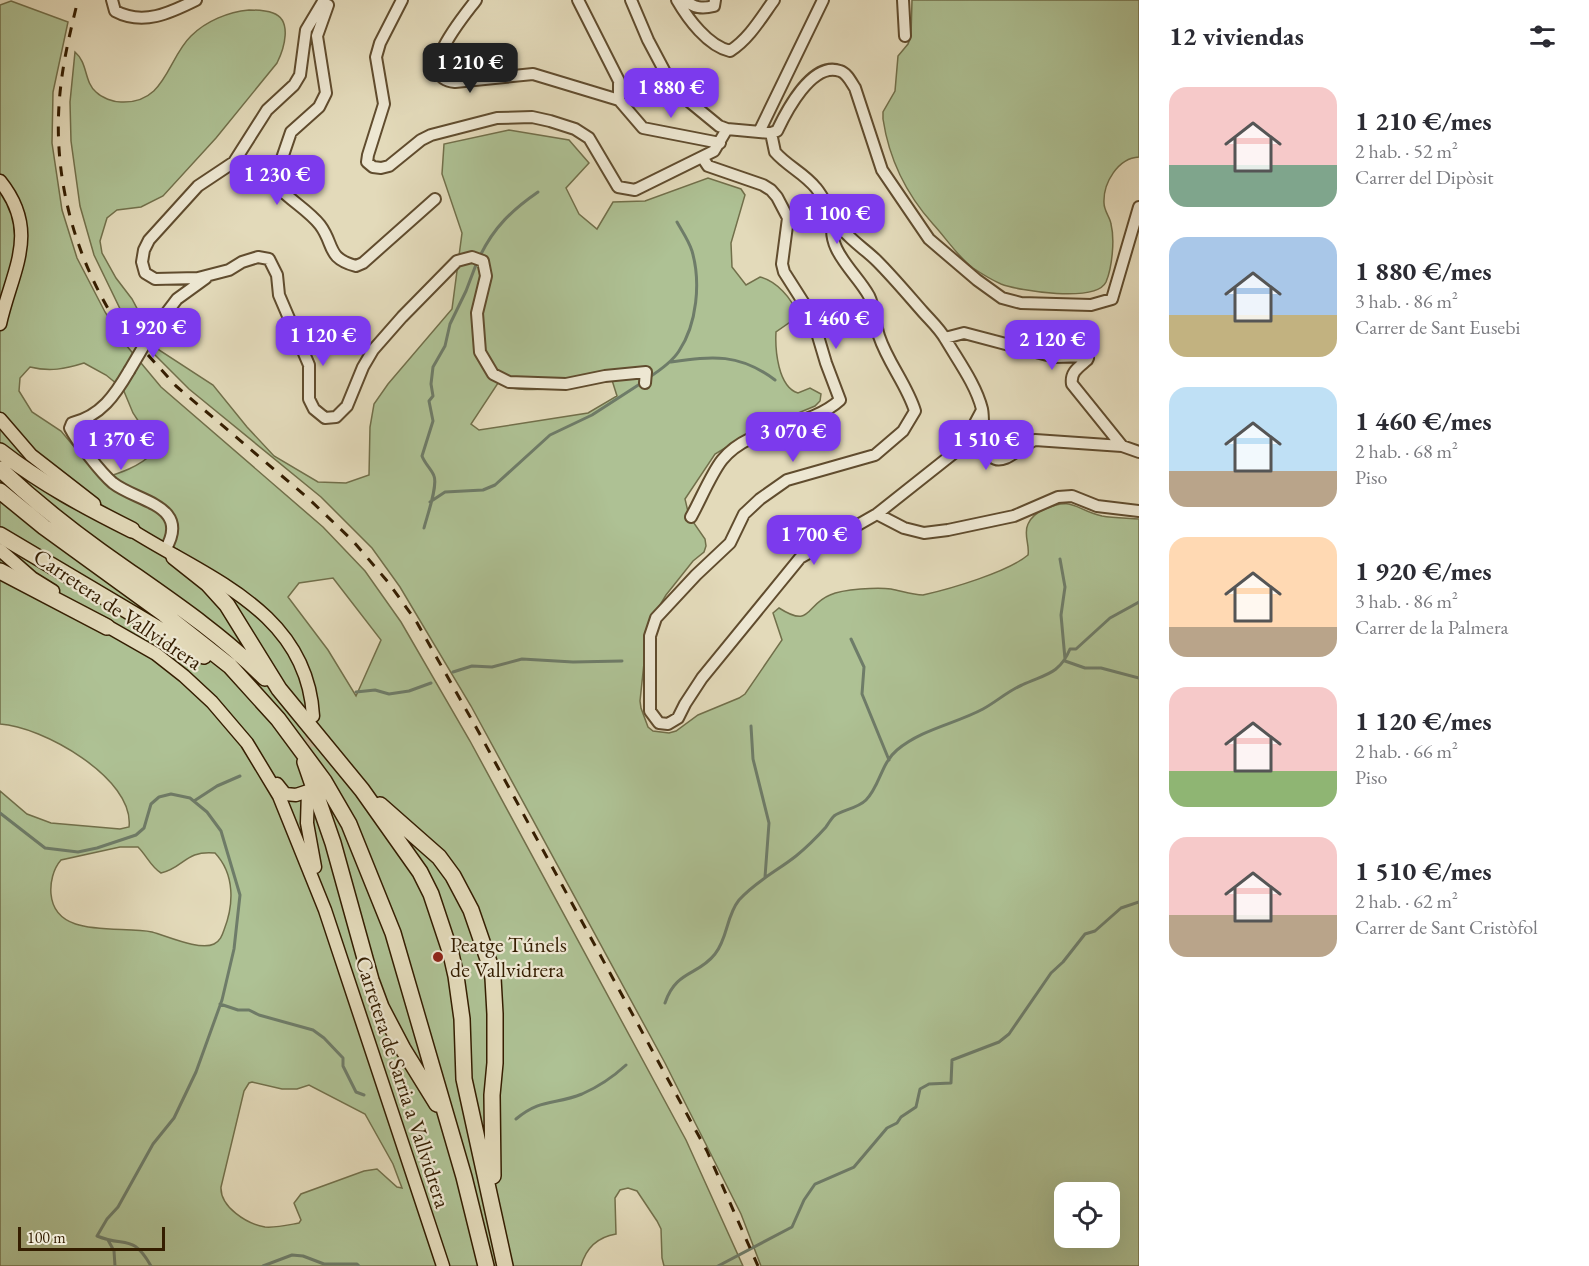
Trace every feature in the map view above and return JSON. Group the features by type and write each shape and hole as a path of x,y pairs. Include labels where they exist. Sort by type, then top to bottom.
{"highway":[{"path":"0,451 74,500 132,530"},
{"path":"0,469 36,502 88,542 198,619 254,667 290,704 362,790 420,872 437,910 451,954 462,1019 464,1079 505,1266"},
{"path":"0,491 44,527 164,614 230,666 278,719 337,801 369,870 405,968 486,1266"},
{"path":"0,535 208,659 278,719"},
{"path":"170,554 223,598 259,659 290,704"},
{"path":"0,571 107,627"},
{"path":"297,743 333,843 371,980 381,1007 403,1050 449,1126"},
{"path":"362,790 440,857 471,910 489,962 495,995 492,1132 497,1227"}],"main road":[{"path":"0,181 16,205 22,233 19,259 0,324"},
{"path":"0,419 31,455 105,513 170,554 207,572 255,606 280,632 303,673 310,695 313,716"},
{"name":"Carretera de Vallvidrera","path":"0,549 32,578 107,627 156,654 184,676 226,717 259,762 285,809 325,910"},
{"path":"259,762 285,794 296,795 308,791 310,847 325,910"},
{"name":"Carretera de Sarria a Vallvidrera","path":"325,910 443,1266"}],"street":[{"path":"112,0 115,11 132,18 165,15 196,0"},
{"path":"402,0 380,43 376,57 384,104 368,155 367,162 373,166 381,168 389,166 431,135 497,118 518,116 550,120 582,132 595,148 618,188 635,190 714,151 728,129"},
{"path":"476,0 441,51 438,65 443,79 455,82 533,74 619,100 643,128 720,143"},
{"path":"579,0 619,81 619,100"},
{"path":"631,0 648,40 675,89 720,126 728,129 771,133 777,131 790,106 810,81 820,73 840,71 848,77 855,88 882,170 929,239 976,280 1002,298 1021,303 1091,305 1112,299 1139,207"},
{"path":"677,0 707,38 722,49 730,51 749,34 774,0"},
{"path":"685,0 690,5 703,9 714,6 715,0"},
{"path":"759,132 823,0"},
{"path":"903,0 905,36"},
{"path":"327,2 317,36 326,93 319,106 291,132 278,170 278,183 281,190 321,226 335,256 345,263 356,266 363,263 435,199"},
{"path":"327,2 306,30 300,75 294,85 267,110 234,162 198,186 149,240 142,262 145,273 155,279 209,276 258,257 269,260 277,275 279,295 309,365 309,399 314,409 325,418 336,417 347,406 363,367 373,350 402,316 457,261 472,257 483,261 486,276 477,313 480,352 494,374 509,382 566,384 646,372 645,383"},
{"path":"771,133 775,152 801,172 815,187 826,200 834,219 843,231 901,286 945,338 972,384 982,410 986,449 989,456 1002,460 1028,442 1035,440 1122,446 1139,452"},
{"path":"691,517 722,460 746,441 827,411 840,400 812,316 784,272 782,264 788,218 777,197 763,185 708,166 702,157"},
{"path":"834,219 831,228 835,246 870,298 880,338 910,396 915,411 903,431 875,455 787,480 760,499 744,514 730,543 656,618 650,636 650,711 659,723 668,724 678,718 702,678 800,558 877,514 959,449 982,410"},
{"path":"170,554 173,530 165,511 121,489 110,480 70,428 72,423 99,412 115,395 152,332 177,299 209,276"},
{"path":"945,338 964,333 1055,357 1086,356 1087,360 1073,372 1072,384 1122,446"},
{"path":"877,514 904,528 924,533 1014,516 1058,497 1072,496 1097,506 1139,511"}],"green space":[{"path":"912,0 1139,0 1139,157 1131,158 1118,167 1106,188 1104,206 1112,231 1112,254 1106,282 1099,288 1088,292 1056,294 1010,287 987,277 962,258 907,189 890,148 883,112 895,91 898,56 908,44 911,36"},
{"path":"11,1 68,22 53,92 52,143 62,210 77,258 105,312 126,345 161,387 323,527 365,571 401,622 470,741 686,1140 743,1266 664,1266 661,1229 637,1191 628,1188 620,1190 615,1198 616,1234 594,1244 586,1254 581,1266 0,1266 0,791 27,814 51,823 120,829 129,827 127,809 117,791 102,773 82,758 38,734 0,724 0,5","holes":["84,363 106,375 123,389 133,413 154,445 153,453 135,466 101,479 61,431 32,412 19,391 20,378 30,367 51,370","333,578 381,640 356,696 328,650 288,597 299,583","120,847 138,847 154,868 161,873 169,871 197,854 215,853 226,870 231,890 230,910 222,936 214,944 201,946 152,932 91,928 64,918 55,909 51,894 53,876 61,860","249,1083 282,1089 297,1089 309,1085 365,1114 393,1164 402,1188 397,1187 377,1169 364,1171 301,1194 294,1203 301,1220 299,1223 265,1227 243,1218 225,1201 221,1187 244,1091"]},
{"path":"255,10 270,12 279,17 285,28 285,35 277,63 216,138 163,196 141,207 117,210 107,218 100,241 102,253 116,278 132,299 159,350 213,385 274,456 318,482 346,483 369,475 370,427 374,404 388,384 452,309 462,233 442,174 444,144 509,130 569,140 589,163 566,188 579,214 597,229 613,202 645,201 708,178 741,189 745,195 731,243 732,267 746,285 760,277 766,279 783,291 791,302 797,314 793,320 776,332 779,367 791,389 798,393 810,388 821,394 820,401 815,406 750,433 715,454 685,499 689,516 705,539 706,546 704,552 693,561 666,595 648,625 640,701 648,727 653,731 669,733 676,731 698,715 745,694 782,640 773,613 779,608 790,614 803,616 822,599 843,591 885,588 923,595 993,574 1028,555 1026,532 1029,521 1040,512 1055,505 1069,504 1102,516 1139,519 1139,1266 761,1266 741,1214 665,1063 471,706 400,587 372,548 321,497 189,389 150,350 126,321 94,255 80,206 71,141 70,102 75,52 82,61 89,83 98,94 115,101 136,101 148,96 157,88 191,36 203,26 225,15","holes":["611,377 617,396 588,413 479,430 471,424 498,383 521,389 554,389 587,384"]}],"waterway":[{"path":"480,256 491,236 504,220 538,192"},
{"path":"648,378 676,355 690,328 696,302 695,263 689,244 677,222"},
{"path":"424,528 435,487 432,471 422,456 433,421 429,401 433,396 431,384 433,367 445,346 450,324 477,262"},
{"path":"671,362 700,358 737,361 762,371 775,380"},
{"path":"430,502 445,492 483,490 495,485 550,435 592,415 643,382"},
{"path":"1060,559 1065,587 1061,615 1065,659"},
{"path":"665,1003 670,992 681,979 702,966 715,954 739,900 752,887 804,849 834,816 866,800 887,761 897,750 917,737 972,714 1017,687 1050,673 1061,664 1070,649 1076,649 1110,618 1139,602"},
{"path":"851,639 864,667 862,694 889,760"},
{"path":"453,672 472,666 492,667 522,659 573,662 622,661"},
{"path":"1065,661 1085,668 1101,668 1139,678"},
{"path":"356,692 375,690 389,694 409,691 431,683"},
{"path":"751,726 753,759 769,823 765,877"},
{"path":"194,801 217,786 240,776"},
{"path":"0,813 45,848 78,852 136,835 144,828 151,804 159,797 171,794 190,798 207,812 221,831 240,895 234,949 222,1000 196,1072 174,1118 153,1144 118,1207 107,1219 97,1236 133,1245 139,1249 151,1266"},
{"path":"718,1266 792,1227 804,1200 815,1184 854,1167 887,1128 897,1123 901,1117 916,1107 920,1089 929,1084 951,1083 952,1060 999,1042 1009,1034 1051,973 1063,962 1085,934 1095,931 1121,908 1139,902"},
{"path":"220,1004 238,1010 249,1010 313,1030 343,1058 343,1066 356,1092 364,1095"},
{"path":"516,1119 533,1108 588,1091 626,1065"},
{"path":"108,1240 114,1251 115,1266"},
{"path":"263,1266 292,1255 303,1256 324,1264 357,1264 359,1266"}],"tunnel":[{"path":"309,765 312,726"}],"railway":[{"path":"76,8 64,65 58,120 59,155 64,190 83,257 115,320 135,349"},
{"path":"148,355 176,386 309,499 353,541 388,582 416,621 707,1151 758,1266"}],"place":[{"name":"Peatge Túnels de Vallvidrera","path":"438,957"}]}
